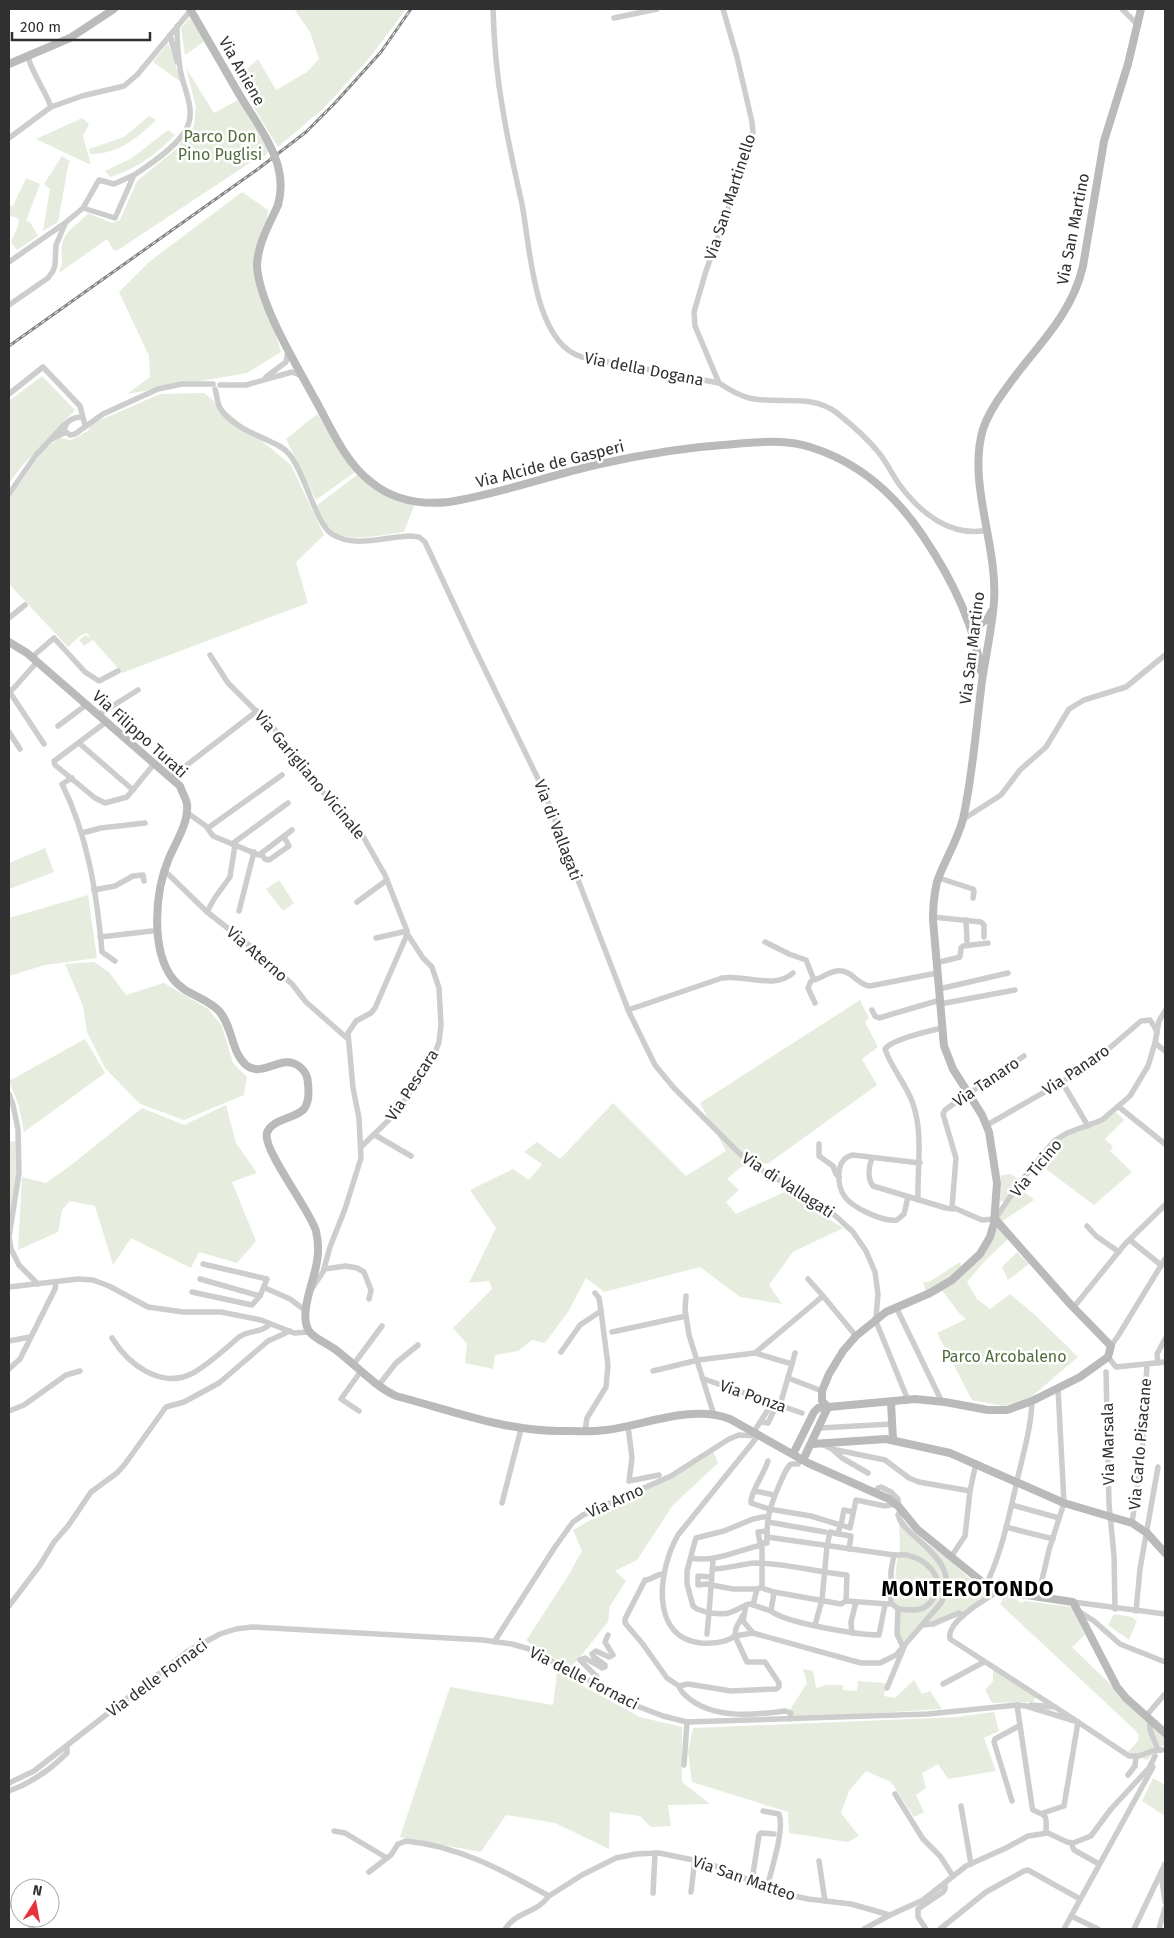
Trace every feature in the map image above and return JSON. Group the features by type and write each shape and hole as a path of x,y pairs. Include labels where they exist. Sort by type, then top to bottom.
{"street":[{"path":"9,71 11,63 70,38 114,9"},
{"path":"9,138 52,107 82,96 124,86 138,75 191,9"},
{"name":"Via Aniene","path":"191,9 274,154 280,168 282,188 278,205"},
{"name":"Via della Dogana","path":"493,9 501,101 522,204 530,264 540,303 554,334 568,350 580,356 719,383 749,398 809,402 828,407 875,448 907,494 934,519 958,531 975,532 988,530"},
{"path":"614,18 657,9"},
{"name":"Via San Martinello","path":"719,383 695,326 694,312 706,270 749,149 753,130 737,57 723,9"},
{"path":"1122,9 1137,24"},
{"name":"Via San Martino","path":"822,1391 838,1358 856,1336 875,1319 944,1285 972,1263 988,1241 995,1219 997,1176 987,1124 949,1061 942,1028 934,917 935,895 939,878 957,838 969,785 994,603 992,558 979,475 980,450 983,431 994,406 1017,373 1061,318 1071,302 1078,285 1083,266 1104,141 1128,64 1141,9"},
{"path":"177,26 180,68"},
{"path":"9,262 65,224 83,208 99,180 114,184 134,175 166,152 185,131 189,122 190,110 170,35"},
{"path":"28,57 32,69 52,107"},
{"path":"83,208 115,218 134,175"},
{"name":"Via Alcide de Gasperi","path":"278,205 260,249 258,267 262,290 302,377 351,461 362,474 382,490 400,498 418,502 437,503 461,500 600,464 688,448 775,442 796,444 816,449 835,457 870,478 900,504 935,554 952,586 973,634 982,680"},
{"path":"9,305 48,278 53,271 56,246 65,224"},
{"path":"264,379 286,362 288,349"},
{"path":"286,362 295,363 292,372"},
{"path":"9,394 43,367 76,402 85,425"},
{"path":"66,432 70,435 75,434 85,425 103,414 164,387 190,383 216,386 243,386 292,372 302,377"},
{"name":"Via di Vallagati","path":"216,386 220,406 229,418 249,431 283,448 290,455 304,480 321,520 330,533 339,537 360,541 411,536 419,537 425,542 543,789 628,1010 650,1057 661,1074 728,1143 756,1166 828,1209 853,1232 871,1259 875,1272 878,1294 875,1319"},
{"path":"9,494 36,455 65,424 81,418 103,414"},
{"path":"65,424 66,432"},
{"path":"50,440 66,432"},
{"path":"978,626 988,618 994,603"},
{"path":"9,618 25,605"},
{"path":"967,619 984,630 989,637"},
{"path":"973,634 980,637 989,637"},
{"name":"Via Filippo Turati","path":"9,691 14,689 34,660 54,638 85,672 99,681 118,671"},
{"name":"Via Filippo Turati","path":"9,642 34,660 180,786 187,804 184,826 165,871 157,918 161,954 169,973 182,988 209,1002 219,1011 228,1025 240,1057 248,1067 261,1069 285,1062 293,1063 306,1074 308,1084 306,1106 300,1113 275,1125 268,1131 266,1136 274,1156 316,1230 317,1262 310,1291"},
{"name":"Via Garigliano Vicinale","path":"210,654 228,683 277,732 300,766 360,831 387,880 407,932"},
{"path":"962,820 999,797 1022,768 1046,747 1069,709 1090,698 1126,686 1165,655"},
{"path":"98,715 138,690"},
{"path":"9,691 44,744"},
{"path":"58,726 86,705"},
{"path":"170,778 257,711"},
{"path":"106,722 54,761 55,765 95,798 105,803 127,797 154,764"},
{"path":"9,732 20,749"},
{"path":"79,743 133,790"},
{"path":"208,828 282,775"},
{"path":"72,778 62,784 82,833 94,890 102,952 115,961"},
{"path":"207,912 230,876 234,844 288,803"},
{"path":"186,812 208,828 213,836 260,854 265,859 270,860 289,846 284,837"},
{"path":"82,833 100,828 145,824"},
{"path":"260,854 292,830"},
{"path":"239,911 254,852"},
{"name":"Via Aterno","path":"165,871 207,912 259,953 292,984 306,1002 348,1039"},
{"path":"94,890 115,886 138,874 143,875 144,880"},
{"path":"939,878 973,889 973,898"},
{"path":"357,902 387,880"},
{"path":"934,917 982,922 984,937"},
{"path":"966,920 968,941"},
{"path":"100,937 152,931"},
{"path":"376,938 407,932"},
{"path":"309,1332 305,1320 310,1291 324,1269 357,1173 362,1147 353,1088 348,1033 356,1021 371,1012 381,997 407,932"},
{"name":"Via Pescara","path":"362,1147 397,1112 435,1053 440,1039 439,988 432,967 423,958 407,932"},
{"path":"765,942 806,960 810,981 808,988 816,1003"},
{"path":"936,963 960,957 962,946 988,943"},
{"path":"810,981 834,971 843,971 868,986 937,973"},
{"path":"628,1010 722,978 736,977 777,981 787,978 793,973"},
{"path":"939,988 1008,973"},
{"path":"872,1010 875,1016 879,1018 940,1002 1015,990"},
{"name":"Via Ticino","path":"995,1219 1022,1180 1054,1141 1064,1134 1102,1120 1119,1107 1142,1079 1155,1043 1160,1018 1165,1011"},
{"name":"Via Panaro","path":"987,1124 1062,1082 1102,1055 1142,1020 1147,1019 1152,1022 1157,1032"},
{"path":"918,1200 920,1145 914,1107 886,1049 888,1045 942,1028"},
{"path":"1155,1043 1165,1051"},
{"name":"Via Tanaro","path":"953,1209 956,1158 943,1114 946,1110 1024,1056"},
{"path":"1062,1082 1088,1126"},
{"path":"9,1094 18,1129 19,1173 9,1237 11,1249 19,1265 38,1284"},
{"path":"1119,1107 1165,1144"},
{"path":"375,1136 411,1156"},
{"path":"819,1144 818,1156 834,1167 835,1173 840,1177"},
{"path":"908,1197 901,1219 894,1221 860,1209 850,1202 841,1190 841,1162 846,1156 853,1155 920,1163"},
{"path":"872,1158 869,1174 875,1187 953,1209 982,1220 995,1219 1073,1308 1111,1346"},
{"path":"1073,1308 1119,1252 1165,1205"},
{"path":"1087,1226 1096,1236 1119,1252"},
{"path":"691,1558 713,1560 768,1543 768,1516 774,1495 788,1466 798,1464 807,1415 816,1409 908,1400 942,1402 1001,1411 1032,1401 1080,1377 1100,1363 1108,1357 1111,1346 1164,1262 1130,1240"},
{"path":"203,1264 267,1280 265,1288 252,1304 249,1318"},
{"path":"324,1269 346,1266 357,1268 364,1272 371,1290 369,1299"},
{"path":"9,1287 78,1279 93,1280 109,1286 148,1307 183,1312 221,1312 270,1324 294,1333 309,1332 336,1350 378,1386 396,1396 512,1428 559,1431 605,1430 692,1414 714,1415 730,1419 756,1434 768,1445 875,1492 898,1507 913,1524 951,1558 986,1585 999,1592 1115,1609 1165,1614"},
{"path":"200,1279 260,1296"},
{"path":"808,1279 856,1336"},
{"path":"9,1369 20,1359 55,1289 56,1282"},
{"path":"265,1288 290,1299 306,1311"},
{"path":"192,1292 252,1304"},
{"path":"585,1431 587,1418 606,1387 608,1365 599,1298 595,1293"},
{"path":"686,1296 689,1338 698,1360 714,1415"},
{"path":"755,1353 823,1296"},
{"path":"241,1316 245,1303"},
{"path":"896,1307 942,1402"},
{"path":"561,1352 580,1325 601,1311"},
{"path":"612,1332 686,1316"},
{"path":"875,1319 908,1400"},
{"path":"112,1338 128,1358 147,1373 163,1377 174,1377 192,1373 241,1336 266,1329 270,1324"},
{"path":"353,1365 382,1326"},
{"path":"9,1606 91,1492 118,1473 166,1407 184,1402 219,1383 268,1341 290,1331"},
{"path":"9,1341 30,1337"},
{"path":"1100,1363 1102,1370 1106,1372 1116,1367 1162,1362 1157,1354 1165,1339"},
{"path":"378,1386 396,1363 418,1345"},
{"path":"652,1370 698,1360 755,1353 792,1364"},
{"path":"795,1353 788,1378 777,1403 671,1547 663,1574 662,1596 670,1623 681,1638 691,1642 714,1644 728,1641 735,1636 753,1633 861,1663 880,1663 888,1660 896,1655 941,1603 946,1586 946,1574 940,1560 902,1524 898,1515 898,1507"},
{"path":"1108,1357 1116,1367"},
{"name":"Via Carlo Pisacane","path":"1132,1523 1142,1454 1147,1364"},
{"path":"9,1411 24,1405 66,1375 80,1371"},
{"path":"359,1411 341,1399 361,1372"},
{"name":"Via Marsala","path":"1106,1372 1115,1609"},
{"path":"788,1378 822,1391 822,1402 828,1407"},
{"name":"Via Ponza","path":"704,1379 807,1415"},
{"path":"1038,1597 1064,1504 1058,1388"},
{"path":"986,1585 1012,1505 1029,1432 1032,1401"},
{"path":"891,1402 893,1440"},
{"path":"816,1444 828,1407"},
{"path":"820,1428 892,1424"},
{"path":"628,1426 632,1458 629,1481 659,1475"},
{"path":"502,1503 521,1429"},
{"name":"Via Arno","path":"494,1642 554,1547 573,1522 583,1515 671,1476 729,1439 739,1435 756,1434"},
{"path":"799,1458 816,1444 863,1440 893,1440 947,1452 976,1463 1064,1504 1132,1523 1147,1533 1165,1553"},
{"path":"816,1444 888,1462 916,1482 970,1491"},
{"path":"832,1449 842,1458 868,1473"},
{"path":"768,1461 764,1473 751,1496 751,1503 768,1516 851,1536 849,1549"},
{"path":"951,1558 965,1537 970,1491 976,1463"},
{"path":"1136,1611 1140,1569 1158,1467"},
{"path":"755,1491 774,1495"},
{"path":"853,1512 856,1500 898,1507"},
{"path":"1012,1505 1060,1518"},
{"path":"688,1587 698,1587 698,1585 706,1584 733,1589 760,1588 841,1604 846,1601 887,1604 880,1635 852,1633 782,1618 771,1611 753,1605 746,1605 734,1613 725,1615 709,1615 693,1606 688,1587 687,1571 696,1538 768,1516 810,1516 840,1525 838,1534"},
{"path":"1006,1527 1053,1538"},
{"path":"753,1605 760,1588 763,1564 761,1562 762,1544 760,1543 758,1532 827,1546 910,1556 933,1570 939,1581 938,1590 933,1601 928,1606 920,1610 898,1610 891,1603 891,1572 894,1555"},
{"path":"816,1625 822,1600 828,1532"},
{"path":"707,1634 713,1560"},
{"path":"713,1569 726,1569 749,1564 781,1564 825,1573 847,1575 849,1578 846,1601"},
{"path":"663,1574 658,1574 650,1580 645,1580 628,1611 625,1623 667,1678 679,1686 681,1692 699,1706 718,1713 785,1711 791,1713 790,1719"},
{"path":"698,1585 698,1576 711,1577"},
{"path":"938,1590 946,1586"},
{"path":"771,1611 774,1592"},
{"path":"999,1592 968,1611 950,1630 950,1639 1078,1722 1064,1806 1043,1813 1033,1810 1017,1705"},
{"path":"852,1633 851,1622 856,1602"},
{"path":"1073,1602 1110,1676 1122,1694 1165,1733"},
{"path":"679,1686 688,1684 731,1691 776,1689 779,1687 779,1683 765,1662 747,1662 735,1636 736,1628 746,1605"},
{"path":"898,1610 896,1634 904,1646"},
{"path":"1077,1610 1125,1646 1165,1662"},
{"path":"922,1625 932,1624 959,1613 963,1616"},
{"path":"743,1615 744,1624 753,1633"},
{"name":"Via delle Fornaci","path":"9,1783 34,1771 180,1656 206,1640 232,1630 248,1628 284,1628 516,1645 528,1649 647,1710 688,1722 928,1714 1017,1705 1026,1706 1078,1722 1124,1754 1136,1756"},
{"path":"597,1685 597,1677 580,1660 585,1658 602,1668 605,1667 604,1664 592,1655 596,1651 609,1657 613,1655 613,1652 605,1642 608,1635"},
{"path":"887,1688 904,1646"},
{"path":"942,1684 984,1662"},
{"path":"1064,1929 1136,1800 1158,1752 1148,1718 1164,1695"},
{"path":"1036,1705 1040,1697"},
{"path":"1026,1706 1054,1707"},
{"path":"684,1765 688,1722"},
{"path":"1012,1801 994,1742 995,1739 1019,1726"},
{"path":"9,1791 29,1783 41,1775 67,1753 67,1746"},
{"path":"1128,1775 1135,1766 1136,1756 1158,1752"},
{"path":"864,1929 920,1902 966,1866 1028,1836 1046,1833 1071,1843 1091,1836 1111,1809 1149,1768 1158,1752"},
{"path":"894,1794 923,1838 940,1856 953,1876"},
{"path":"961,1806 971,1864"},
{"path":"763,1811 779,1814 780,1818 779,1833 767,1888"},
{"path":"1043,1813 1046,1816 1046,1833"},
{"path":"334,1831 345,1833 387,1858"},
{"path":"752,1880 759,1836 761,1833 774,1834"},
{"path":"369,1872 392,1854 397,1845 403,1841 428,1845 477,1858 549,1896"},
{"path":"1071,1843 1074,1850 1099,1865"},
{"path":"653,1893 655,1853"},
{"name":"Via San Matteo","path":"505,1929 514,1918 537,1909 549,1896 582,1875 616,1858 655,1853 695,1859 752,1880 767,1888 787,1894 860,1906 890,1915"},
{"path":"691,1892 695,1859"},
{"path":"818,1861 826,1901"},
{"path":"1134,1929 1165,1864"},
{"path":"940,1929 986,1892 1028,1870 1080,1899"},
{"path":"1161,1873 1165,1902"},
{"path":"926,1929 917,1912 943,1892 945,1884"},
{"path":"1159,1929 1165,1908"},
{"path":"1071,1916 1098,1929"}],"green space":[{"path":"294,9 406,9 371,56 325,107 278,147 238,81 241,74 258,59 276,90 307,72 319,59 310,32"},
{"path":"190,18 205,41 185,55 181,28"},
{"path":"168,43 181,82 153,62"},
{"name":"Parco Don Pino Puglisi","path":"186,68 214,113 238,100 269,151 265,156 257,158 118,250 114,251 107,239 59,273 62,262 62,244 70,230 88,213 112,223 120,220 137,181 175,150 194,126 196,107"},
{"path":"149,116 156,120 127,144 109,152 90,154 89,149 124,137"},
{"path":"82,118 89,124 83,136 91,165 36,139"},
{"path":"168,130 175,135 145,160 129,170 110,177 105,171 132,158"},
{"path":"62,156 70,161 58,222 43,231 50,189 44,184"},
{"path":"26,178 40,184 26,221 30,222 38,236 17,250 11,242 19,219 11,216 9,219 9,205 13,206"},
{"path":"242,192 268,210 259,280 281,352 247,373 127,394 150,377 149,356 119,292 149,262"},
{"path":"42,376 75,410 22,466 9,483 9,401"},
{"path":"204,393 291,465 324,535 296,562 308,603 122,673 93,640 84,646 79,640 86,635 92,639 87,633 81,635 68,647 9,584 9,499 45,448 60,438 71,440 88,431 91,424 160,394"},
{"path":"317,414 355,472 316,500 286,439"},
{"path":"358,474 371,486 384,494 414,506 404,532 352,537 333,533 327,527 316,506"},
{"path":"45,848 54,872 9,889 9,863"},
{"path":"279,880 294,903 283,911 266,889"},
{"path":"88,895 97,958 45,965 9,976 9,918"},
{"path":"94,962 109,972 126,995 164,983 208,1009 222,1026 233,1063 247,1077 244,1095 184,1120 140,1104 105,1068 87,1032 83,1006 65,964"},
{"path":"860,1000 869,1018 865,1022 878,1047 862,1059 877,1085 769,1163 741,1167 727,1179 739,1190 726,1202 736,1214 787,1191 843,1228 793,1252 769,1285 782,1304 740,1297 700,1267 604,1292 586,1278 568,1312 545,1343 532,1340 518,1351 495,1355 493,1369 465,1363 467,1344 453,1328 492,1289 489,1281 469,1283 496,1228 470,1190 513,1169 529,1180 542,1164 524,1152 537,1142 560,1159 613,1103 686,1176 726,1151 700,1103"},
{"path":"85,1039 105,1073 24,1132 19,1106 9,1081"},
{"path":"226,1105 236,1143 257,1173 232,1182 256,1241 237,1263 199,1252 191,1268 131,1238 113,1265 95,1206 70,1201 62,1210 58,1232 18,1250 22,1177 46,1183 142,1108 184,1125"},
{"path":"1116,1112 1124,1120 1105,1139 1113,1147 1110,1151 1132,1172 1094,1205 1046,1169 1053,1152 1049,1147 1062,1135 1097,1124"},
{"path":"16,1141 17,1171 9,1220 9,1142"},
{"path":"1011,1174 1020,1180 1005,1202 1000,1201 1001,1175"},
{"name":"Parco Arcobaleno","path":"1020,1188 1034,1200 1001,1222 1008,1239 967,1282 977,1299 990,1309 1010,1294 1035,1315 1078,1357 1030,1398 1004,1406 972,1400 937,1333 966,1319 959,1313 941,1289 985,1249 998,1218"},
{"path":"1017,1252 1029,1264 1008,1280 1002,1267"},
{"path":"960,1262 962,1268 944,1283 926,1293 923,1282 929,1282"},
{"path":"713,1450 718,1463 673,1505 637,1560 615,1571 626,1581 610,1606 608,1622 571,1668 526,1641 582,1551 573,1530"},
{"path":"899,1523 950,1560 987,1595 958,1616 933,1628 922,1625 903,1642 898,1628 893,1600 897,1560 900,1550"},
{"path":"1009,1596 1022,1603 1025,1601 1071,1607 1085,1635 1072,1647 1165,1737 1165,1744 1147,1760 1127,1753 1138,1741 1139,1736 1136,1731 1000,1604 1003,1598"},
{"path":"1114,1614 1132,1617 1137,1621 1129,1640 1108,1625"},
{"path":"803,1669 813,1671 816,1688 826,1685 843,1685 843,1690 857,1691 858,1681 884,1683 886,1684 884,1696 895,1698 914,1680 922,1694 930,1691 942,1709 797,1718 790,1710 807,1683"},
{"path":"993,1669 1036,1696 1033,1702 992,1703 985,1690 993,1681"},
{"path":"557,1672 640,1717 682,1727 682,1782 710,1804 668,1805 671,1826 651,1827 640,1816 610,1812 609,1849 555,1823 506,1815 481,1852 400,1837 450,1687 553,1705"},
{"path":"994,1712 999,1731 984,1738 996,1771 948,1779 938,1764 922,1773 926,1788 916,1795 924,1812 914,1817 891,1782 866,1771 849,1791 841,1813 859,1836 848,1842 789,1833 788,1812 692,1782 688,1752 693,1728 957,1717"},
{"path":"1153,1778 1165,1785 1165,1816 1142,1801"}],"railway":[{"path":"9,346 258,169 306,132 381,52 411,9"}],"district":[{"name":"MONTEROTONDO","path":"968,1589"}]}
